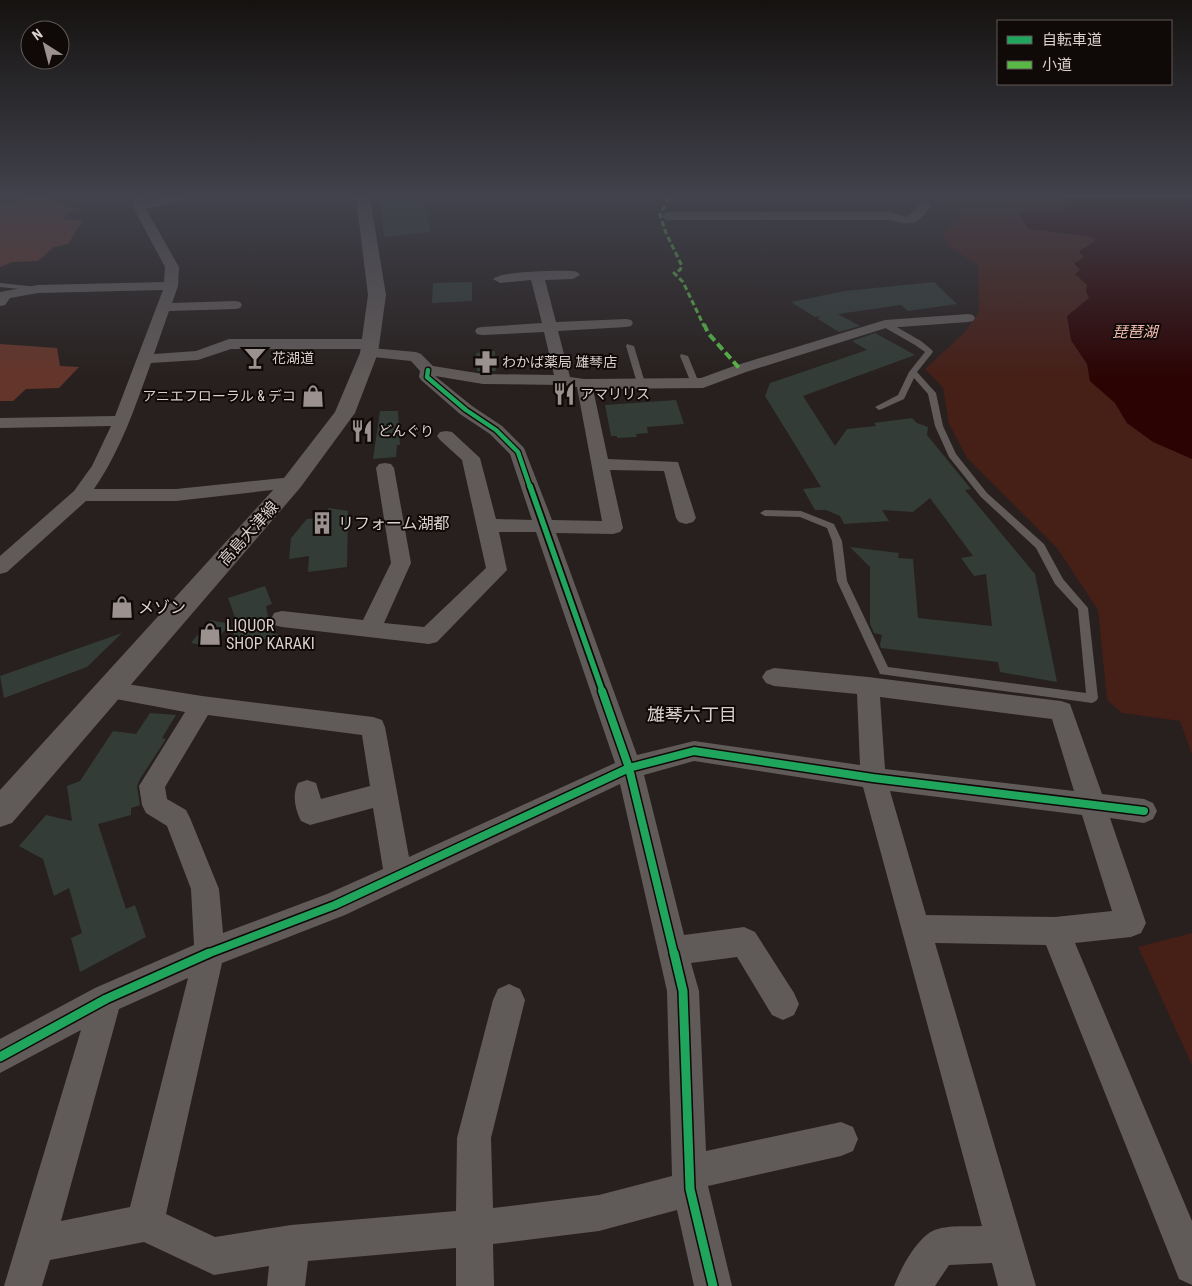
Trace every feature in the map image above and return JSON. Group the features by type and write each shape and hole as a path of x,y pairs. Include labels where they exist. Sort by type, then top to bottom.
{"main road":[{"name":"高島大津線","path":"0,813 292,484 345,413 370,348 376,295 371,258"}],"street":[{"path":"0,567 81,495 101,466 122,421 164,307 170,286 172,267 167,258"},
{"path":"500,279 573,275"},
{"path":"537,276 548,327 563,380"},
{"path":"0,302 6,296 38,289 170,286"},
{"path":"164,307 235,305"},
{"path":"145,359 198,355 229,344 370,348 416,356 428,370 483,379 563,380 584,384 703,384 740,369 885,324 968,318"},
{"path":"482,331 626,323"},
{"path":"428,370 427,378 466,410 496,430 518,452 629,768 682,991 690,1180 713,1286"},
{"path":"488,525 613,528 584,384"},
{"path":"0,423 122,421"},
{"path":"282,619 429,636 497,570 471,458 446,436"},
{"path":"600,464 672,466 686,518"},
{"path":"370,629 401,563 385,468"},
{"path":"81,495 176,495 292,484"},
{"path":"774,676 1061,711 1131,923 1055,931 916,929"},
{"path":"868,686 873,778 1017,1286"},
{"path":"108,690 202,706 373,727 398,874"},
{"path":"145,1223 209,952 205,889 177,818 155,805 152,786 202,706"},
{"path":"0,1057 106,999 209,952 335,904 629,768 694,751 873,778 1144,811"},
{"path":"307,791 310,813 384,794"},
{"path":"1055,931 1192,1266"},
{"path":"672,951 744,942 783,1004"},
{"path":"22,1286 36,1244 106,999"},
{"path":"475,1286 474,1138 509,1000"},
{"path":"36,1244 145,1223 214,1256 291,1244 476,1228 599,1213 690,1180 841,1139"},
{"path":"286,1286 291,1244"},
{"path":"913,1286 939,1247 1005,1244"}],"lane":[{"path":"0,285 38,289"},
{"path":"879,407 901,397 913,372 929,352 918,342 885,324"},
{"path":"630,346 641,384"},
{"path":"684,356 695,384"},
{"path":"765,513 801,514 831,526 838,541 842,581 884,671 1092,698 1083,608 1060,581 1040,546 984,494 952,455 939,426 932,393 913,372"}],"shaded area":[{"path":"0,258 41,258 38,261 13,262 0,267"},
{"path":"967,258 1085,258 1076,274 1088,285 1089,298 1071,340 1087,364 1090,381 1115,403 1127,423 1192,459 1192,755 1180,721 1122,713 1107,700 1098,610 1057,548 967,458 949,424 943,388 925,369 965,332 979,312 978,265"},
{"path":"0,344 57,348 60,366 79,367 59,388 26,389 13,401 0,401"},
{"path":"1192,933 1192,1065 1138,947"}],"water":[{"name":"琵琶湖","path":"1084,258 1192,258 1192,459 1153,442 1127,423 1115,403 1090,381 1087,364 1071,340 1067,316 1089,298 1086,291 1087,285 1075,274 1080,270 1074,263"}],"building":[{"path":"472,282 472,301 432,303 433,283"},
{"path":"934,282 957,304 908,311 901,305 838,314 860,326 839,332 818,319 820,316 815,317 791,302 845,291"},
{"path":"875,333 915,355 803,396 835,446 847,429 876,426 874,423 912,418 917,423 928,427 927,435 971,489 965,490 1035,574 1057,682 1000,672 998,662 881,648 882,635 874,633 870,624 870,567 850,547 899,553 898,558 913,559 918,618 992,626 986,574 974,576 961,558 973,556 930,498 913,512 882,510 889,521 844,524 840,516 826,510 815,510 803,489 821,487 765,396 770,383 867,350 852,341"},
{"name":"わかば薬局 雄琴店","path":"495,351 496,371 477,371 476,353"},
{"path":"676,400 684,424 647,427 648,433 636,434 637,437 617,438 617,436 611,436 605,405"},
{"path":"380,411 398,411 400,445 397,445 396,457 373,459"},
{"path":"329,508 348,511 347,567 308,572 309,556 289,559 291,538 307,519 319,518"},
{"path":"265,586 272,604 266,606 271,633 280,635 236,647 232,625 238,626 228,598"},
{"name":"LIQUOR SHOP KARAKI","path":"210,620 230,624 211,647 191,643"},
{"path":"122,633 87,667 4,698 0,676"},
{"path":"150,713 176,715 162,738 166,739 137,786 140,805 131,808 131,815 98,824 126,909 135,905 146,937 80,972 71,938 82,933 69,888 54,896 43,859 19,846 46,815 72,821 67,786 80,781 113,731 136,734"}],"marked path":[{"path":"678,258 682,266 680,270 674,273 683,282 708,333 740,369"}],"cycle path":[{"path":"428,370 427,377 466,410 496,430 518,452 629,768 683,991 690,1189 713,1286"},
{"path":"0,1057 106,999 209,953 335,905 629,768 694,751 873,778 1144,811"}],"place":[{"name":"花湖道","path":"255,358"},
{"name":"わかば薬局 雄琴店","path":"486,362"},
{"name":"アマリリス","path":"564,394"},
{"name":"アニエフローラル & デコ","path":"313,396"},
{"name":"どんぐり","path":"362,431"},
{"name":"リフォーム湖都","path":"322,523"},
{"name":"メゾン","path":"122,607"},
{"name":"LIQUOR SHOP KARAKI","path":"210,634"}],"district":[{"name":"雄琴六丁目","path":"692,715"}]}
